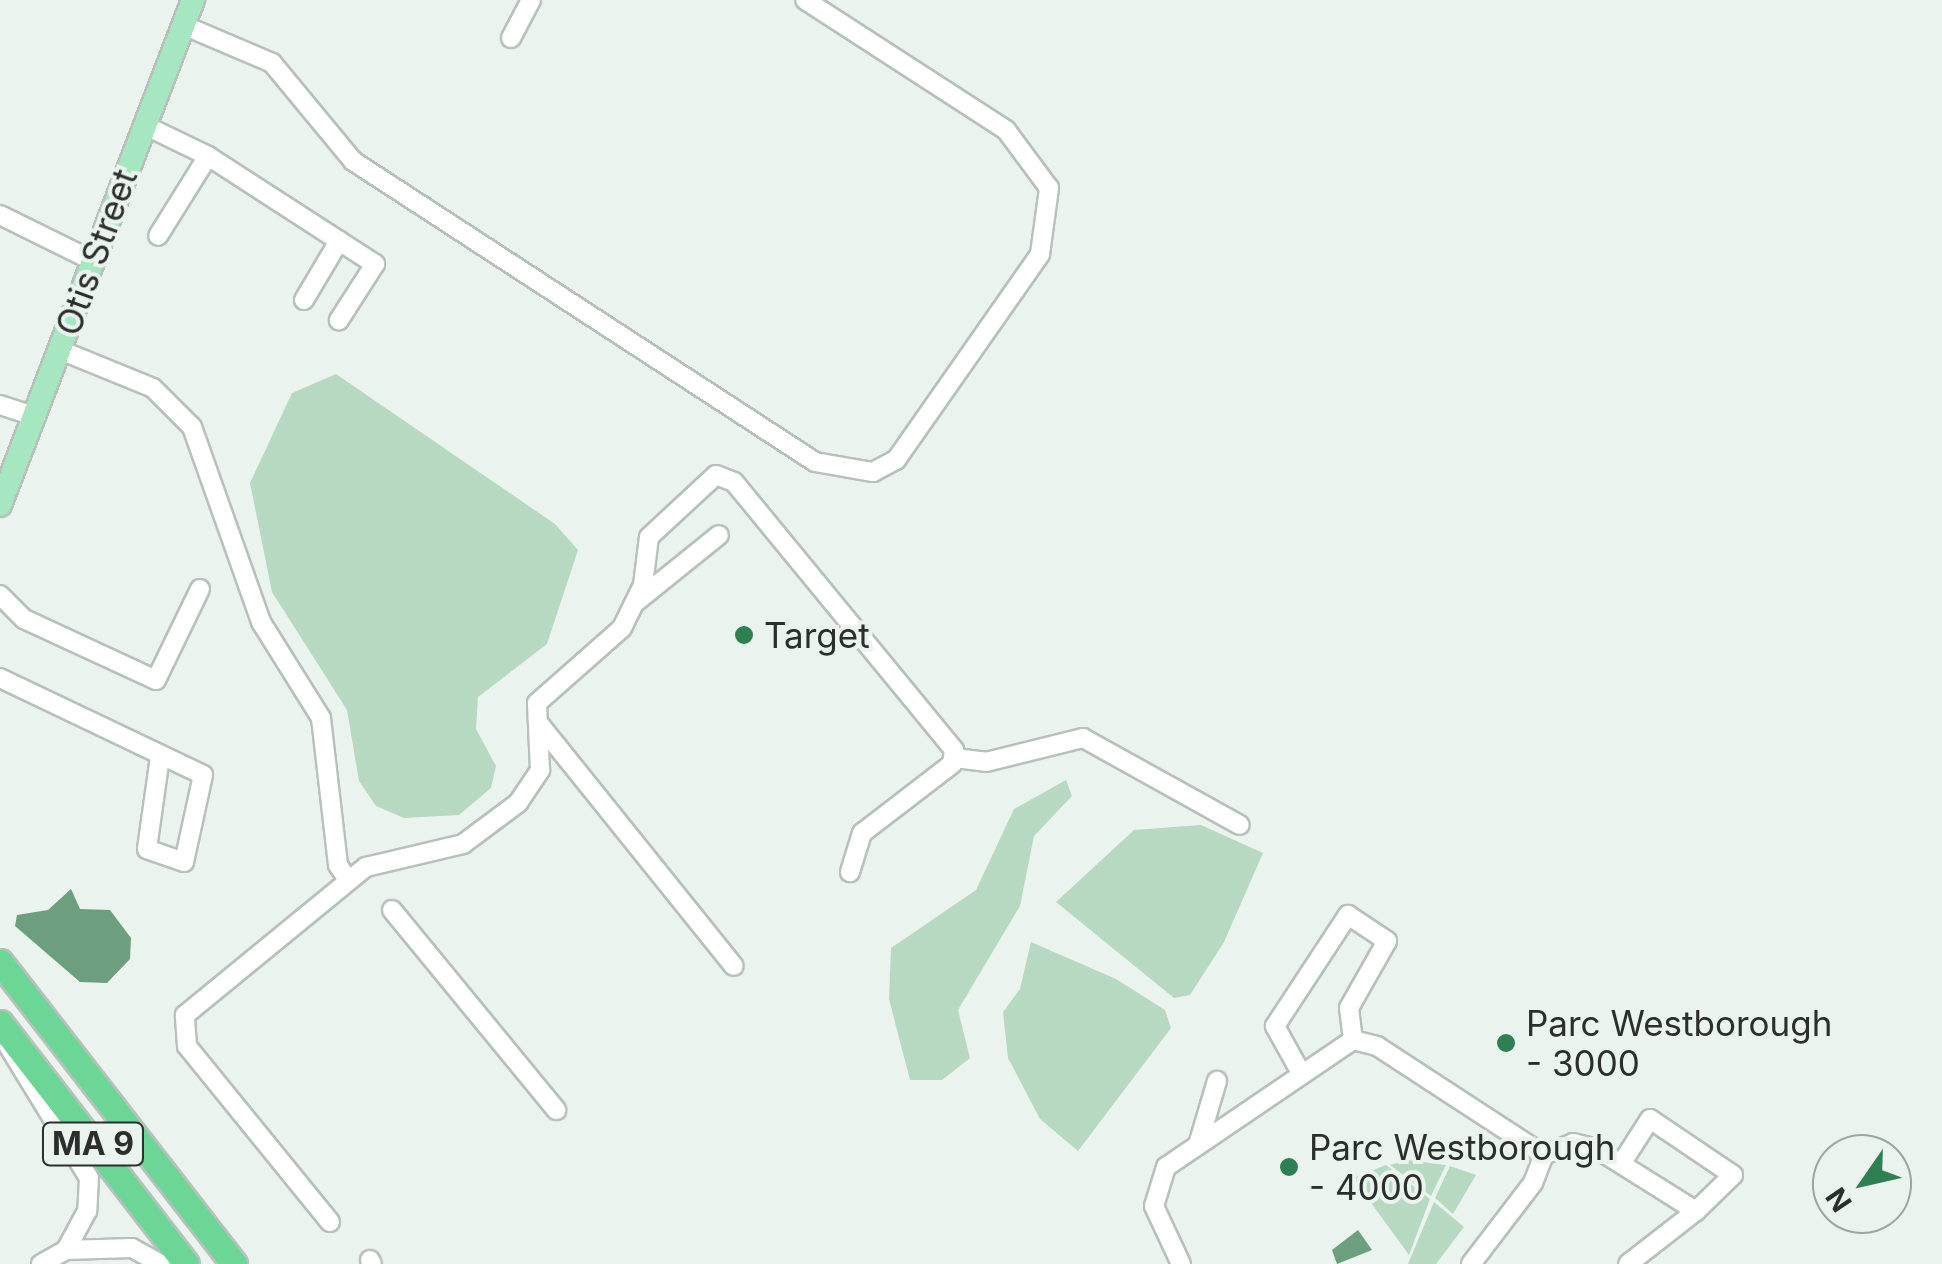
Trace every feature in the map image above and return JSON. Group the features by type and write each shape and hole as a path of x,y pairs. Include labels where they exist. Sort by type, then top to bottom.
{"highway":[{"name":"MA 9","path":"0,962 234,1264"},
{"name":"MA 9","path":"0,1026 186,1264"}],"main road":[{"name":"Otis Street","path":"0,505 192,0"}],"street":[{"path":"511,38 531,0"},
{"path":"183,25 272,63 353,161 814,462 873,472 896,460 986,332 1049,229 1049,188 1037,163 1006,130 805,0"},
{"path":"144,125 208,156 375,264 339,320"},
{"path":"158,236 208,156"},
{"path":"0,214 91,260"},
{"path":"304,300 339,241"},
{"path":"60,350 153,388 192,427 261,622 321,718 338,864 348,880"},
{"path":"0,405 36,417"},
{"path":"637,602 657,526 713,476 727,476 955,758 986,762 1088,739 1240,825"},
{"path":"528,792 542,758 535,719 537,703 607,644 637,602 718,535"},
{"path":"0,596 24,619 156,680 200,590"},
{"path":"0,678 206,778 184,862 148,848 160,756"},
{"path":"535,719 734,966"},
{"path":"850,872 862,832 955,758"},
{"path":"330,1222 181,1029 191,1008 348,880 382,860 462,844 568,760"},
{"path":"392,910 556,1110"},
{"path":"1300,1073 1275,1026 1348,915 1387,941 1349,1008 1352,1040"},
{"path":"0,1026 89,1178 87,1211 66,1250"},
{"path":"1181,1264 1159,1225 1155,1190 1166,1167 1352,1040 1377,1046 1544,1154"},
{"path":"1198,1145 1217,1082"},
{"path":"1623,1162 1650,1119 1732,1175 1696,1211 1628,1264"},
{"path":"1471,1264 1544,1154 1579,1143 1623,1162 1696,1211"},
{"path":"42,1264 66,1250 132,1248 162,1264"}],"shaded area":[{"path":"336,374 555,524 578,550 547,644 478,697 476,729 496,766 491,788 459,815 404,818 376,806 359,781 347,710 272,592 250,483 292,393"},
{"path":"1066,780 1072,796 1034,836 1020,906 958,1010 970,1058 942,1080 910,1080 889,999 891,948 976,890 1014,809"},
{"path":"1201,825 1263,853 1224,942 1190,995 1174,998 1056,902 1134,830"},
{"path":"71,889 80,909 110,910 131,938 130,959 107,983 80,982 15,926 17,915 48,910"},
{"path":"1031,942 1116,979 1165,1010 1171,1028 1078,1151 1040,1119 1008,1058 1003,1012 1020,989"},
{"path":"1407,1160 1446,1165 1431,1196 1390,1165"},
{"path":"1386,1165 1430,1199 1409,1255 1353,1178"},
{"path":"1450,1166 1476,1175 1453,1214 1435,1198"},
{"path":"1434,1202 1464,1227 1436,1264 1408,1264"},
{"path":"1358,1230 1372,1250 1337,1264 1332,1250"}],"place":[{"name":"Target","path":"744,635"},
{"name":"Parc Westborough - 3000","path":"1506,1043"},
{"name":"Parc Westborough - 4000","path":"1289,1167"}]}
